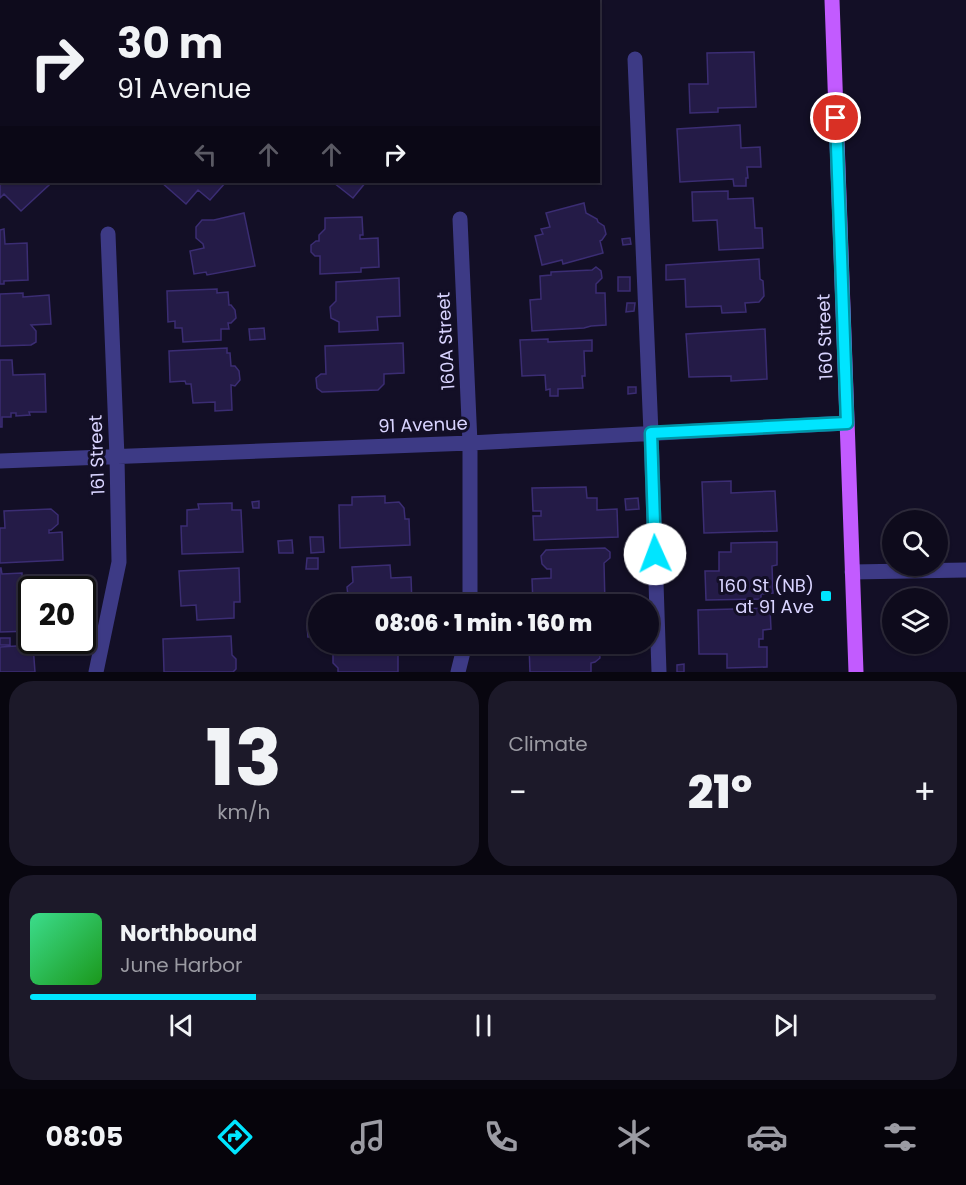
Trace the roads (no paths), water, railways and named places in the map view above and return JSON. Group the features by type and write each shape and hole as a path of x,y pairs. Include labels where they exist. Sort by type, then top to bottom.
{"main road":[{"name":"160 Street","path":"832,0 855,672"}],"street":[{"path":"635,59 659,672"},
{"name":"160A Street","path":"460,219 470,442 470,594"},
{"name":"161 Street","path":"96,672 119,562 108,234"},
{"name":"91 Avenue","path":"0,461 470,442 847,423"},
{"path":"852,572 966,570"},
{"path":"458,672 462,654"}],"place":[{"name":"160 St (NB) at 91 Ave","path":"826,596"}]}
